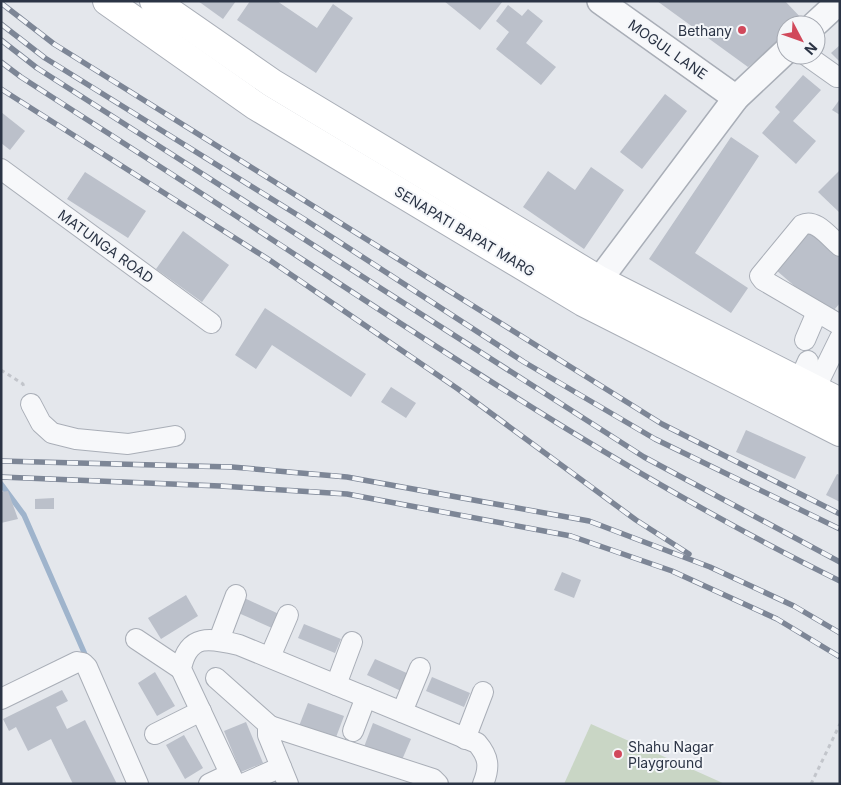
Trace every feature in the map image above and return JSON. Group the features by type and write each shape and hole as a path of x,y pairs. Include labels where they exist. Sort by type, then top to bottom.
{"main road":[{"name":"SENAPATI BAPAT MARG","path":"107,1 256,106 583,302 840,432"},
{"name":"SENAPATI BAPAT MARG","path":"154,1 272,83 599,280 807,377 840,402"},
{"path":"341,157 354,133"},
{"path":"471,235 486,212"}],"street":[{"name":"MOGUL LANE","path":"600,1 736,98"},
{"path":"825,15 840,2"},
{"path":"583,302 736,98 776,60"},
{"path":"819,65 837,78 840,77"},
{"name":"MATUNGA ROAD","path":"1,169 212,323"},
{"path":"840,246 814,223 807,222 802,225 760,276 763,280 840,325"},
{"path":"805,340 817,312"},
{"path":"807,377 840,338"},
{"path":"31,404 41,423 52,433 76,440 128,444 174,436"},
{"path":"219,640 236,595"},
{"path":"270,658 288,615"},
{"path":"136,638 181,669 236,780"},
{"path":"181,669 188,647 201,640 219,640 239,645 477,743 487,755 488,772 483,784"},
{"path":"336,685 352,642"},
{"path":"1,699 77,662 83,663 88,667 138,784"},
{"path":"402,712 420,668"},
{"path":"216,678 270,726 433,779 438,784"},
{"path":"466,739 484,692"},
{"path":"352,731 366,697"},
{"path":"155,734 201,711"},
{"path":"209,784 284,776 268,734 270,726"}],"path":[{"path":"1,370 23,384 31,404"},
{"path":"810,784 840,724"}],"green space":[{"name":"Shahu Nagar Playground","path":"591,724 725,784 564,784"}],"building":[{"path":"198,1 236,1 223,19"},
{"path":"250,1 277,1 317,28 333,4 353,18 316,73 237,20"},
{"path":"444,1 503,1 480,30"},
{"name":"Bethany","path":"657,1 785,1 798,15 776,15 776,44 748,67"},
{"path":"508,5 522,16 528,9 543,21 526,43 556,67 541,85 496,49 509,32 496,21"},
{"path":"840,45 840,62 831,53"},
{"path":"803,75 821,90 793,121 816,141 796,164 762,133 780,112 775,107"},
{"path":"665,94 687,111 642,169 620,152"},
{"path":"840,99 840,115 832,110"},
{"path":"1,112 25,131 10,150 1,143"},
{"path":"731,137 759,156 695,253 748,288 731,313 649,259"},
{"path":"591,167 624,190 584,249 523,207 548,171 575,190"},
{"path":"840,170 840,213 818,192"},
{"path":"85,172 146,211 128,238 67,199"},
{"path":"183,231 229,265 202,302 156,269"},
{"path":"810,231 840,257 840,303 829,316 776,270"},
{"path":"265,308 366,374 351,397 272,345 256,369 235,355"},
{"path":"391,387 416,403 406,418 381,402"},
{"path":"746,430 806,457 795,479 736,452"},
{"path":"837,474 840,475 840,502 826,495"},
{"path":"8,491 18,519 1,523 1,492"},
{"path":"54,498 54,509 35,509 35,499"},
{"path":"562,572 581,580 574,598 554,590"},
{"path":"186,595 198,616 161,639 148,618"},
{"path":"240,596 279,614 272,628 234,611"},
{"path":"304,624 341,639 335,653 298,638"},
{"path":"375,659 409,674 401,691 367,675"},
{"path":"155,672 175,706 157,716 138,683"},
{"path":"432,677 470,693 464,707 426,691"},
{"path":"62,690 68,701 56,707 67,729 85,720 117,784 73,784 51,739 28,751 16,727 9,731 3,719"},
{"path":"308,703 344,716 335,740 299,726"},
{"path":"246,722 263,763 241,772 224,731"},
{"path":"373,723 411,739 401,762 364,747"},
{"path":"184,735 203,768 185,779 166,745"}],"waterway":[{"path":"1,484 24,515 87,659"}],"railway":[{"path":"1,3 54,44 662,424 840,514"},
{"path":"1,24 45,58 304,219 524,362 655,439 840,529"},
{"path":"1,40 37,68 644,457 840,562"},
{"path":"1,62 21,77 557,423 697,505 840,581"},
{"path":"1,89 271,261 458,389 636,520 689,554"},
{"path":"1,461 232,467 347,477 589,521 710,567 794,606 840,633"},
{"path":"1,477 220,486 347,494 571,536 672,571 777,619 840,657"}],"place":[{"name":"Bethany","path":"742,30"},
{"name":"Shahu Nagar Playground","path":"618,754"}]}
